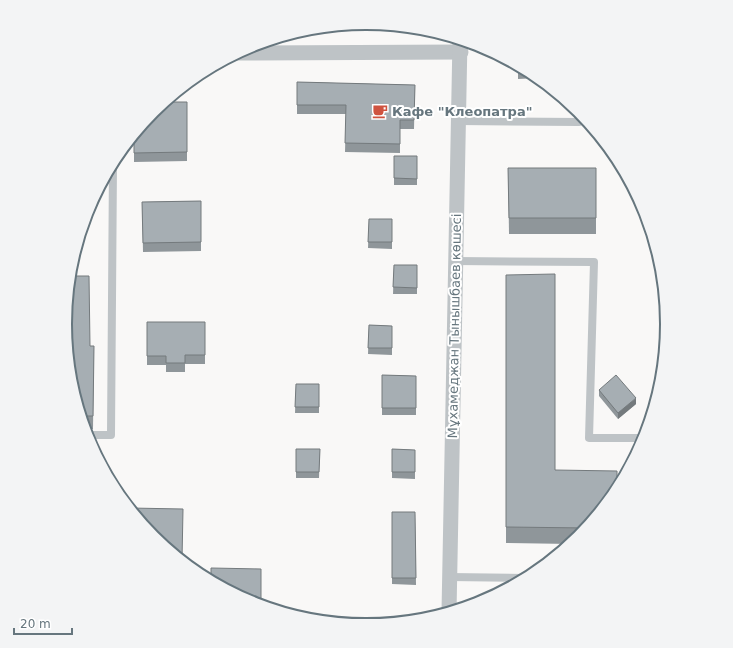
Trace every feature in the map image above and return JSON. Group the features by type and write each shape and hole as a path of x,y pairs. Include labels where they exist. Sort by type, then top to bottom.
{"street":[{"path":"253,53 460,46"},
{"name":"Мұхамеджан Тынышбаев көшесі","path":"449,606 460,46"}],"lane":[{"path":"459,121 578,120"},
{"path":"94,435 111,435 113,176"},
{"path":"456,261 594,262 588,438 638,438"},
{"path":"450,577 515,578"}],"building":[{"name":"Кафе \"Клеопатра\"","path":"297,82 415,85 414,120 400,120 400,144 345,143 346,105 297,105"},
{"path":"174,102 187,102 187,152 134,153 134,144 159,116"},
{"path":"394,156 417,156 417,179 394,178"},
{"path":"508,168 596,168 596,218 509,218"},
{"path":"201,201 201,242 143,243 142,202"},
{"path":"369,219 392,219 392,242 368,242"},
{"path":"394,265 417,265 417,288 393,287"},
{"path":"555,274 555,470 617,471 617,477 611,487 588,518 578,528 506,527 506,275"},
{"path":"77,276 89,276 90,346 94,346 93,416 87,416 78,381 75,362 72,324"},
{"path":"147,322 205,322 205,355 185,355 185,363 166,363 166,356 147,356"},
{"path":"369,325 392,326 392,348 368,348"},
{"path":"382,375 416,376 416,408 382,408"},
{"path":"616,375 636,398 618,413 599,390"},
{"path":"296,384 319,384 319,407 295,407"},
{"path":"296,449 320,449 319,472 296,472"},
{"path":"392,449 415,450 415,472 392,472"},
{"path":"137,508 183,509 182,552 159,532"},
{"path":"392,512 415,512 416,578 392,578"},
{"path":"211,568 261,569 261,598 236,588 211,574"}],"place":[{"name":"Кафе \"Клеопатра\"","path":"380,111"}]}
